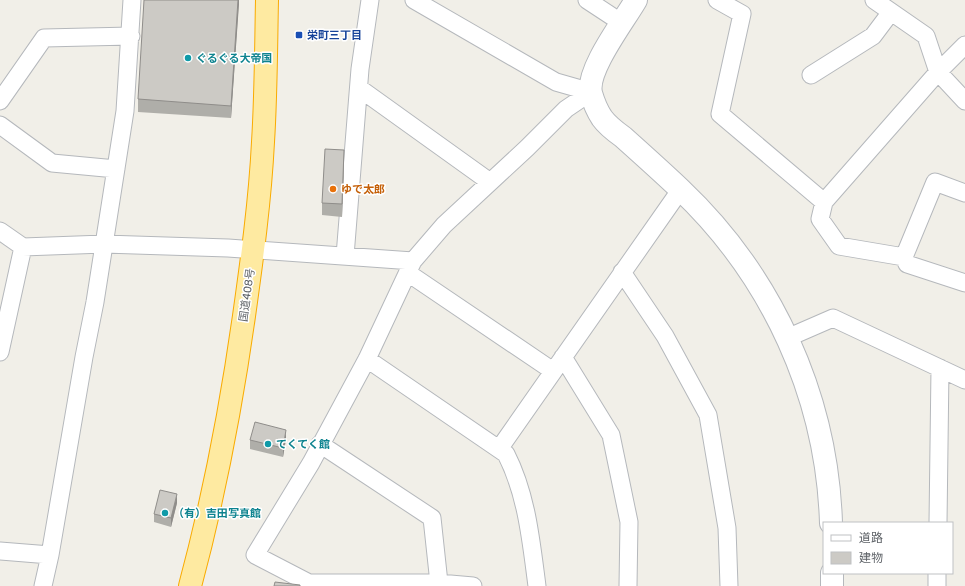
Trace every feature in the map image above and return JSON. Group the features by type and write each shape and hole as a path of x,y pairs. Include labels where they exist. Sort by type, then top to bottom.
{"highway":[{"name":"国道408号","path":"190,586 207,523 233,394 253,250 263,142 267,0"}],"street":[{"path":"43,586 50,555 104,244 125,111 131,36 132,0"},
{"path":"344,256 359,88 370,0"},
{"path":"414,0 556,82 591,92"},
{"path":"587,0 622,24"},
{"path":"636,0 596,64 591,92 603,119 681,189 715,225 737,253 760,288 787,338 812,399 822,438 829,487 830,522"},
{"path":"717,0 742,14 720,114 824,202"},
{"path":"874,0 926,36 938,72 965,101"},
{"path":"811,75 873,36 890,12"},
{"path":"0,101 44,38 131,36"},
{"path":"904,257 839,246 820,219 824,202 938,72 965,45"},
{"path":"359,88 490,182"},
{"path":"473,586 439,583 309,583 255,555 320,444 367,358 410,267 444,225 566,109 591,92"},
{"path":"0,125 52,163 116,169"},
{"path":"904,257 935,182 965,193"},
{"path":"499,449 681,189"},
{"path":"0,231 23,247 104,244 253,250 344,256 410,267 558,364 611,435 629,522 628,586"},
{"path":"0,352 23,247"},
{"path":"904,257 908,264 965,283"},
{"path":"622,272 665,336 708,416 727,528 729,586"},
{"path":"787,338 833,318 965,380"},
{"path":"367,358 506,454 515,471 527,512 537,586"},
{"path":"938,522 940,368"},
{"path":"320,444 432,518 439,583"},
{"path":"0,551 50,555"},
{"path":"832,574 832,586"},
{"path":"937,574 937,586"}],"building":[{"name":"ぐるぐる大帝国","path":"144,0 238,0 231,106 138,99"},
{"name":"ゆで太郎","path":"325,149 344,150 342,204 322,203"},
{"path":"255,422 286,430 283,448 250,440"},
{"path":"160,490 177,494 171,518 154,514"},
{"path":"275,582 300,585 300,586 274,586"}],"place":[{"name":"栄町三丁目","path":"299,35"},
{"name":"ぐるぐる大帝国","path":"188,58"},
{"name":"ゆで太郎","path":"333,189"},
{"name":"てくてく館","path":"268,444"},
{"name":"（有）吉田写真館","path":"165,513"}]}
